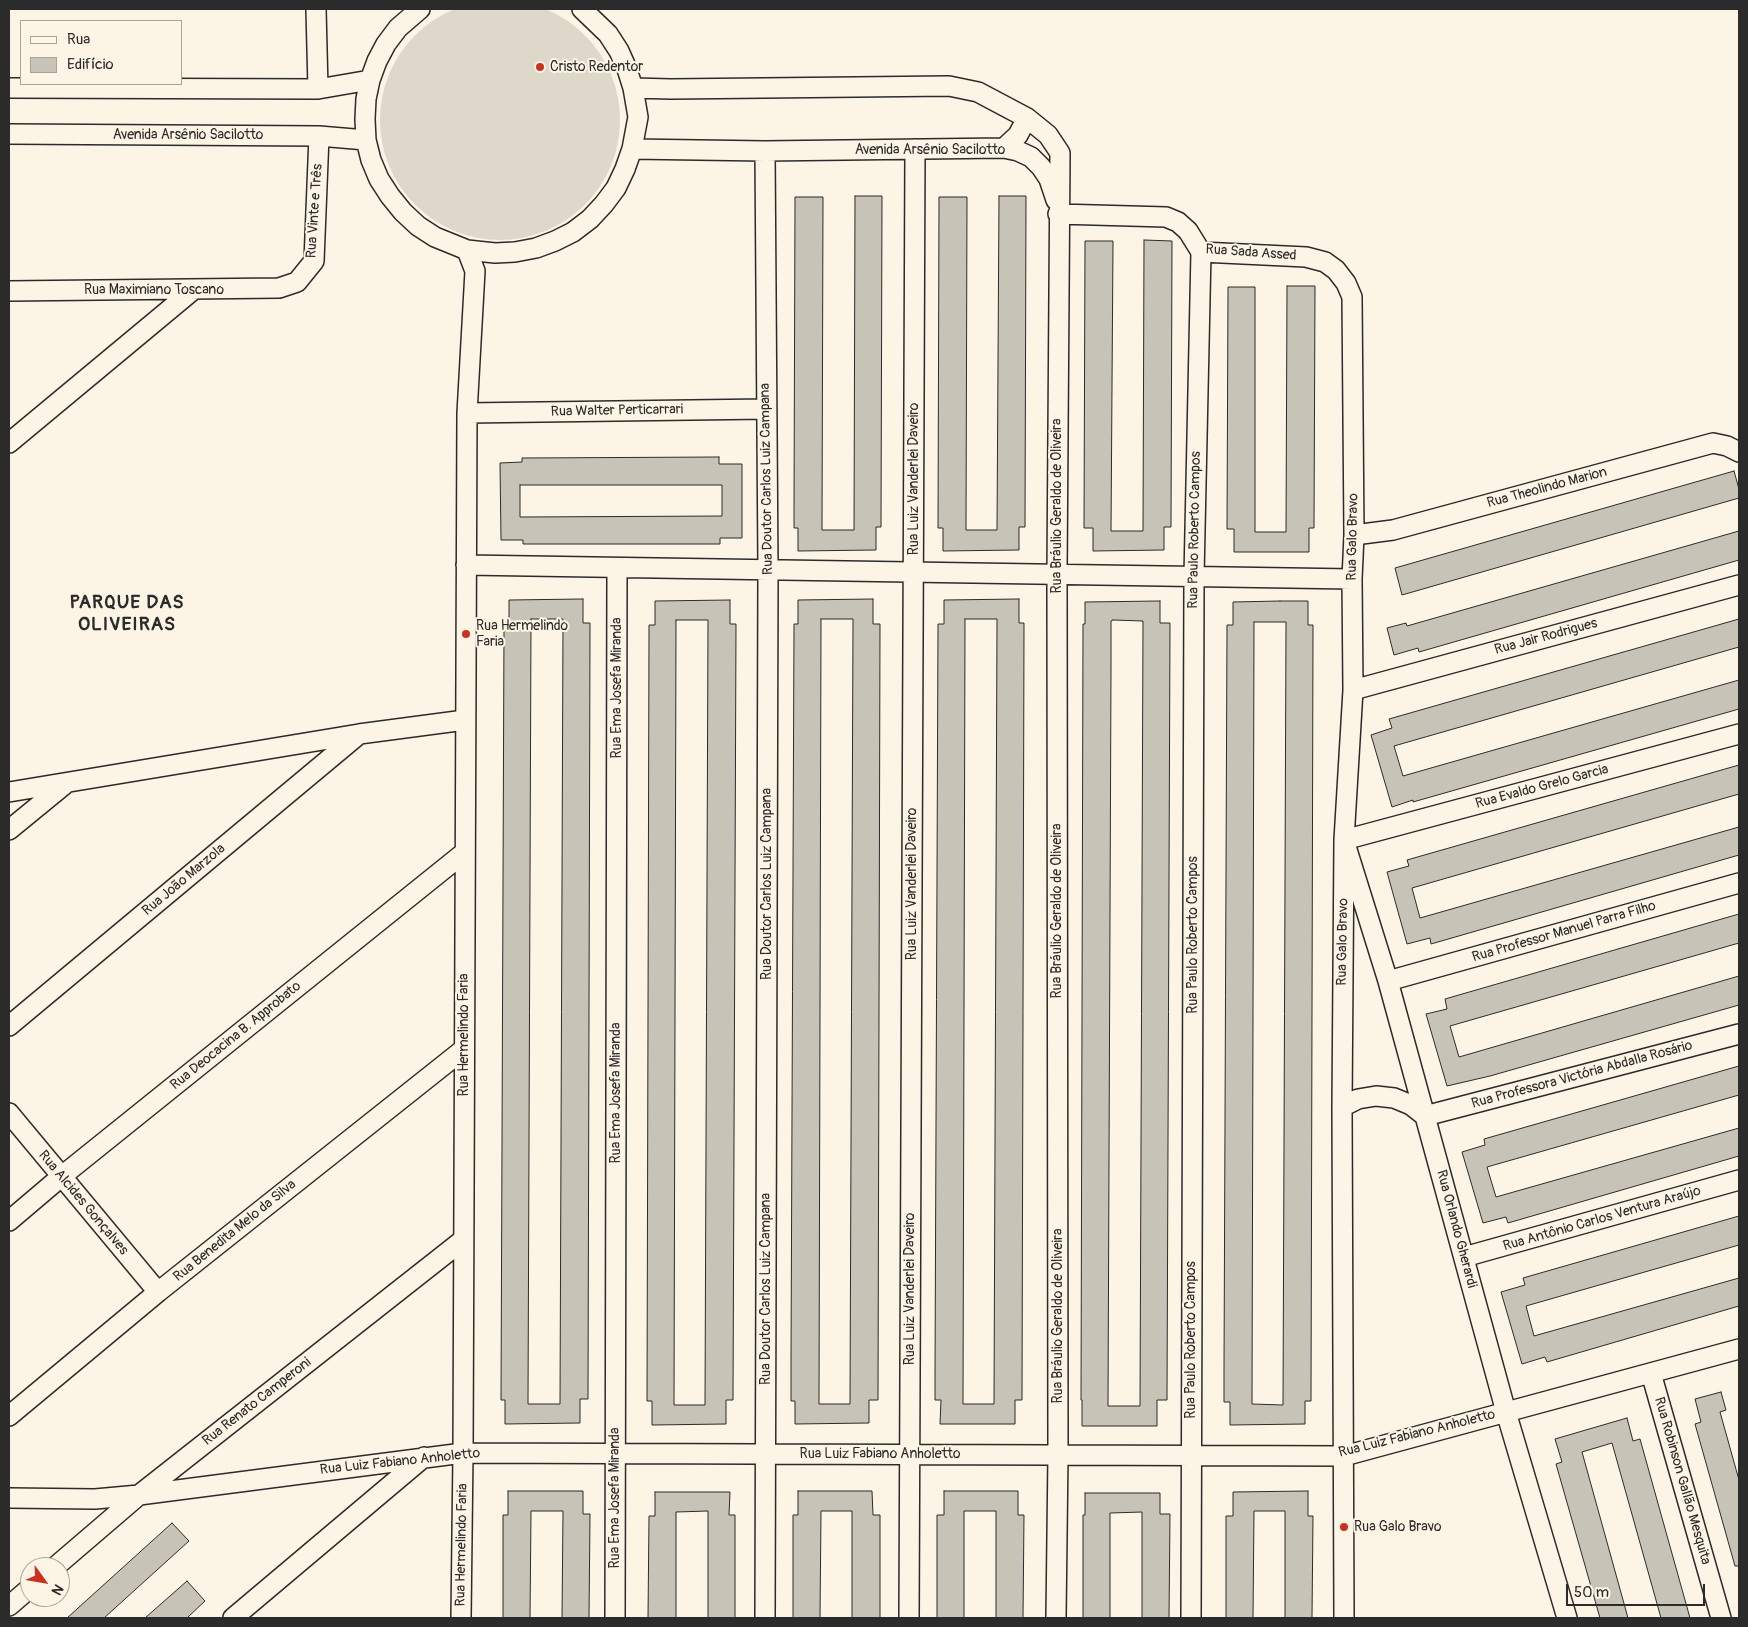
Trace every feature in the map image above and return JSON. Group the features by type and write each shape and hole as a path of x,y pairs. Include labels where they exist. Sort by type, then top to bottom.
{"street":[{"path":"316,9 318,89"},
{"path":"420,9 398,28 386,44 370,80 364,119 366,140 371,160 379,179 390,196 402,212 418,226 436,237 467,250 486,252 515,252 536,248 573,232 590,219 604,204 616,188 625,169 632,149 638,117 633,88 619,51 608,34 582,9"},
{"path":"9,88 318,89 370,80"},
{"path":"633,88 948,86 978,92 1027,118 1048,135 1060,153 1058,209"},
{"path":"1004,148 1018,135 1027,118"},
{"name":"Avenida Arsênio Sacilotto","path":"9,134 319,136 366,140"},
{"name":"Rua Vinte e Três","path":"297,282 314,261 319,136"},
{"name":"Avenida Arsênio Sacilotto","path":"632,149 765,151 1004,148 1018,151 1031,157 1041,167 1049,179 1058,209"},
{"name":"Rua Luiz Vanderlei Daveiro","path":"909,1618 916,149"},
{"name":"Rua Doutor Carlos Luiz Campana","path":"765,151 768,570 765,1618"},
{"name":"Rua Sada Assed","path":"1058,209 1166,217 1178,222 1188,231 1201,252 1306,257 1324,262 1336,270"},
{"name":"Rua Bráulio Geraldo de Oliveira","path":"1056,1618 1058,1454 1058,209"},
{"name":"Rua Hermelindo Faria","path":"461,1618 467,413 475,272 467,250"},
{"name":"Rua Hermelindo Faria","path":"475,272 486,252"},
{"name":"Rua Paulo Roberto Campos","path":"1190,1618 1194,576 1201,252"},
{"name":"Rua Galo Bravo","path":"1336,270 1346,283 1352,297 1354,535 1352,579 1353,690 1344,840 1342,1107 1344,1618"},
{"name":"Rua Maximiano Toscano","path":"9,291 279,288 297,282"},
{"path":"9,443 192,290"},
{"name":"Rua Walter Perticarrari","path":"467,413 766,409"},
{"name":"Rua Theolindo Marion","path":"1354,535 1393,530 1713,444 1727,446 1739,452"},
{"path":"466,565 1352,579"},
{"name":"Rua Ema Josefa Miranda","path":"615,1618 617,568"},
{"name":"Rua Jair Rodrigues","path":"1353,690 1739,585"},
{"path":"9,792 359,734 466,720"},
{"name":"Rua João Marzola","path":"9,1026 359,734"},
{"name":"Rua Evaldo Grelo Garcia","path":"1344,840 1739,734"},
{"path":"9,830 65,784"},
{"name":"Rua Orlando Gherardi","path":"1344,840 1388,981 1506,1412 1567,1618"},
{"name":"Rua Deocacina B. Approbato","path":"9,1222 62,1176 465,852"},
{"name":"Rua Professor Manuel Parra Filho","path":"1388,981 1739,883"},
{"name":"Rua Professora Victória Abdalla Rosário","path":"1425,1116 1739,1034"},
{"name":"Rua Benedita Melo da Silva","path":"9,1416 158,1292 464,1049"},
{"path":"1342,1107 1358,1099 1376,1096 1394,1098 1411,1105 1425,1116"},
{"name":"Rua Alcides Gonçalves","path":"9,1113 158,1292"},
{"name":"Rua Antônio Carlos Ventura Araújo","path":"1464,1257 1739,1180"},
{"name":"Rua Renato Camperoni","path":"67,1557 139,1495 463,1240"},
{"name":"Rua Luiz Fabiano Anholetto","path":"9,1498 95,1499 139,1495 463,1453 1344,1456 1739,1349"},
{"name":"Rua Robinson Gallão Mesquita","path":"1652,1373 1721,1618"},
{"path":"233,1618 424,1457"},
{"path":"9,1606 20,1597"}],"shaded area":[{"path":"488,0 512,0 535,5 557,14 585,35 600,53 611,74 618,97 620,120 618,143 611,166 600,187 585,205 557,226 535,235 512,240 488,240 465,235 443,226 424,213 407,196 394,177 385,155 380,132 380,108 385,85 394,63 407,44 424,27 443,14 465,5"}],"building":[{"path":"855,196 882,196 881,527 876,527 876,550 798,551 798,528 794,528 795,197 823,197 822,530 854,530"},
{"path":"999,196 1026,196 1025,527 1019,527 1019,550 943,551 943,528 938,528 939,197 967,197 966,530 997,530"},
{"path":"1144,240 1172,241 1171,527 1164,527 1164,550 1093,551 1093,528 1084,528 1085,241 1113,241 1111,531 1143,531"},
{"path":"1287,286 1315,286 1314,528 1309,528 1309,552 1234,552 1234,529 1227,529 1228,287 1255,287 1255,532 1286,532"},
{"path":"719,457 719,464 742,464 742,538 720,538 720,544 523,544 523,540 501,540 500,463 522,462 522,458","holes":["520,485 722,485 722,516 520,517"]},
{"path":"1734,471 1739,489 1739,498 1402,595 1395,568"},
{"path":"1739,531 1739,560 1419,652 1418,648 1394,655 1387,628 1406,623 1407,626"},
{"path":"583,599 583,623 590,623 588,1399 580,1399 580,1423 505,1424 505,1400 501,1400 504,624 509,624 509,600","holes":["531,619 563,619 560,1404 528,1404"]},
{"path":"873,599 873,624 880,624 878,1400 869,1400 869,1423 795,1424 795,1401 791,1401 794,624 798,624 798,600","holes":["821,619 853,619 850,1404 819,1404"]},
{"path":"1019,599 1019,623 1024,623 1022,1400 1015,1400 1015,1424 940,1424 941,1400 935,1400 938,624 944,624 944,600","holes":["965,619 997,619 994,1404 963,1404"]},
{"path":"730,600 730,624 736,624 733,1400 726,1400 726,1424 652,1425 652,1401 647,1401 649,625 655,625 655,601","holes":["676,620 708,620 705,1405 674,1405"]},
{"path":"1160,601 1160,623 1170,623 1167,1400 1157,1400 1157,1426 1082,1426 1083,624 1085,624 1085,602","holes":["1111,621 1143,621 1140,1406 1108,1406"]},
{"path":"1308,601 1308,625 1313,625 1311,1401 1305,1401 1305,1424 1230,1425 1230,1402 1224,1402 1227,625 1233,625 1233,602","holes":["1254,622 1286,622 1283,1405 1252,1404"]},
{"path":"1739,619 1739,647 1394,746 1403,776 1739,680 1739,709 1392,807 1371,735 1392,728 1389,719"},
{"path":"1739,765 1739,794 1412,888 1420,918 1739,827 1739,855 1431,944 1430,938 1407,944 1387,872 1409,866 1407,860"},
{"path":"1739,914 1739,943 1450,1026 1459,1057 1739,976 1739,1005 1490,1076 1447,1086 1426,1014 1447,1009 1445,999"},
{"path":"1739,1066 1739,1095 1487,1167 1496,1197 1739,1128 1739,1156 1508,1223 1506,1217 1483,1223 1462,1152 1485,1145 1484,1139"},
{"path":"1739,1216 1739,1245 1526,1306 1534,1336 1739,1278 1739,1306 1547,1362 1545,1357 1522,1364 1501,1292 1525,1285 1523,1278"},
{"path":"1721,1392 1726,1410 1720,1412 1739,1480 1739,1566 1735,1566 1695,1424 1701,1422 1695,1399"},
{"path":"1627,1418 1633,1441 1640,1439 1690,1618 1661,1618 1612,1443 1582,1452 1628,1618 1600,1618 1556,1464 1562,1462 1555,1439"},
{"path":"508,1491 583,1491 583,1514 590,1514 589,1618 562,1618 563,1511 531,1511 530,1618 503,1618 503,1515 508,1515"},
{"path":"798,1491 872,1491 873,1515 880,1515 880,1618 852,1618 852,1511 821,1511 820,1618 793,1618 793,1515 798,1515"},
{"path":"944,1491 1018,1491 1018,1515 1024,1515 1023,1618 996,1618 996,1511 964,1511 964,1618 937,1618 937,1515 944,1515"},
{"path":"1308,1491 1308,1516 1313,1516 1312,1618 1285,1618 1285,1511 1254,1511 1253,1618 1226,1618 1226,1516 1233,1516 1233,1492"},
{"path":"655,1492 730,1492 729,1515 735,1515 735,1618 708,1618 708,1511 676,1512 676,1618 648,1618 649,1516 655,1516"},
{"path":"1085,1493 1160,1493 1160,1514 1170,1514 1169,1618 1142,1618 1142,1512 1110,1513 1110,1618 1083,1618 1083,1515 1085,1515"},
{"path":"172,1523 189,1541 104,1618 67,1618"},
{"path":"187,1581 205,1601 187,1618 145,1618"}],"place":[{"name":"Cristo Redentor","path":"540,67"},
{"name":"Rua Hermelindo Faria","path":"466,634"},
{"name":"Rua Galo Bravo","path":"1344,1527"}],"district":[{"name":"PARQUE DAS OLIVEIRAS","path":"127,614"}]}
